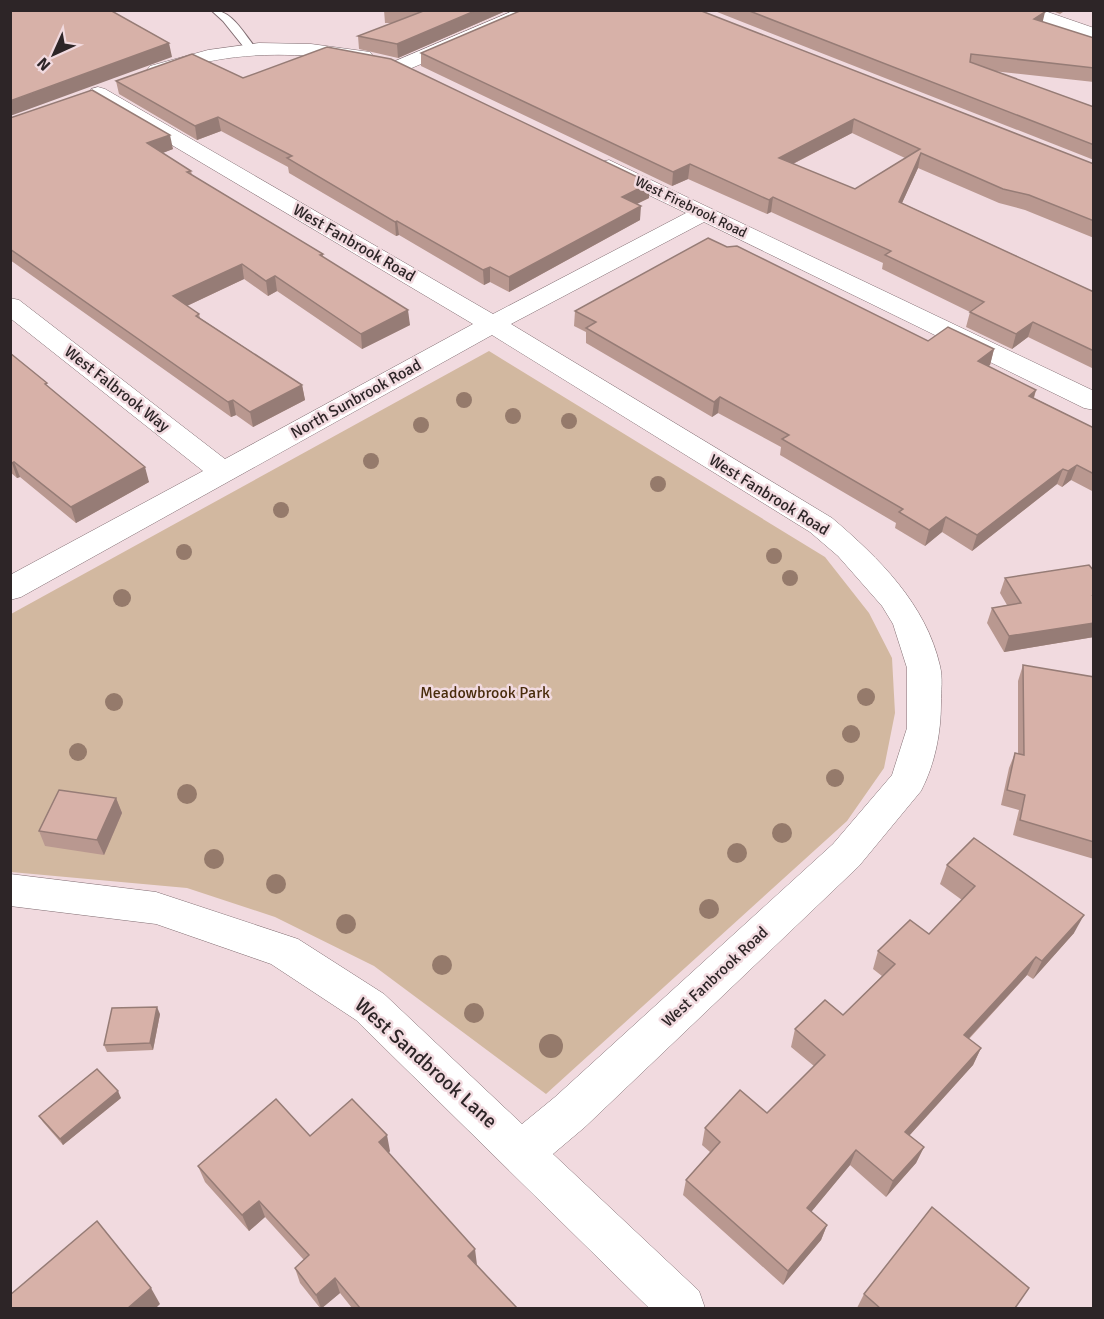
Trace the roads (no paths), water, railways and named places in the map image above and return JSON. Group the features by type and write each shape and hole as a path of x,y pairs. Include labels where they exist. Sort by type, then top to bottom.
{"street":[{"path":"400,66 532,10"},
{"path":"1022,10 1094,34"},
{"path":"140,77 182,61 251,49 279,48 326,50 400,66 421,76"},
{"name":"West Fanbrook Road","path":"98,93 492,324 821,525 849,549 893,598 909,622 924,668 924,728 908,781 846,855 570,1112 522,1152"},
{"name":"West Firebrook Road","path":"589,157 1094,402"},
{"name":"North Sunbrook Road","path":"10,589 492,324 704,213"},
{"name":"West Falbrook Way","path":"10,305 223,472"},
{"name":"West Sandbrook Lane","path":"10,890 156,908 284,951 370,1007 682,1308"}],"lane":[{"path":"216,10 227,19 251,49"}],"park label":[{"name":"Meadowbrook Park","path":"485,693"}]}
